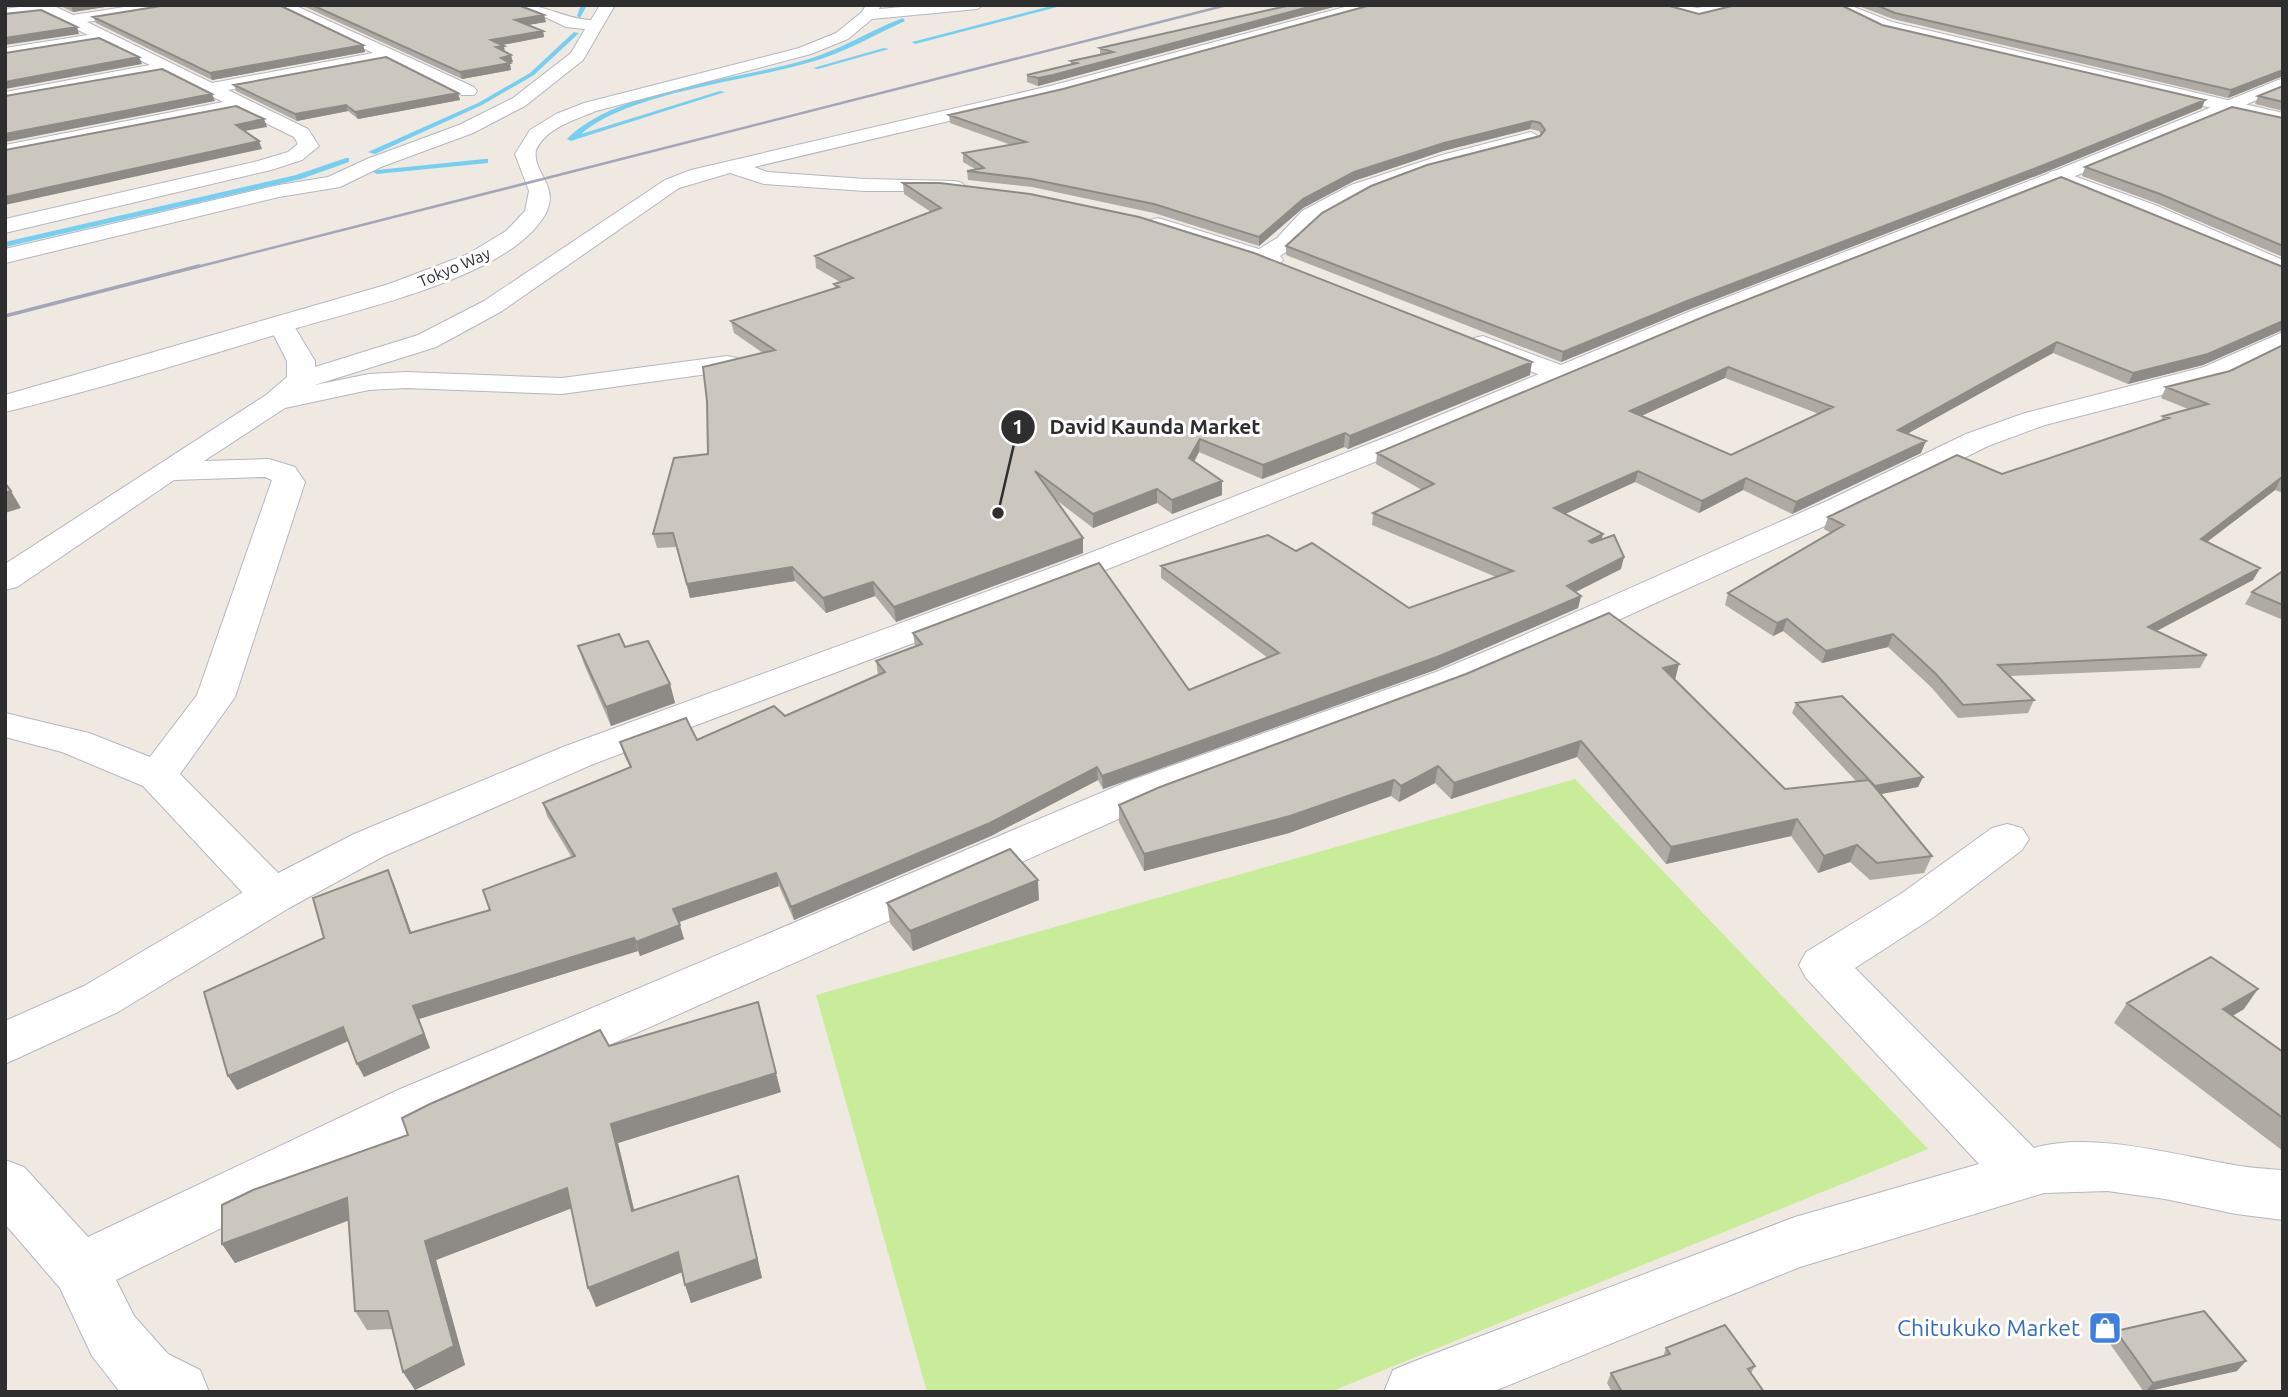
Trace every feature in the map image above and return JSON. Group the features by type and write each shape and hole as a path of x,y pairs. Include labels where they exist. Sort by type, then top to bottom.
{"street":[{"path":"72,20 168,5"},
{"path":"281,5 468,91"},
{"path":"527,5 571,24 597,25"},
{"path":"5,256 279,191 333,183 374,163 466,129 519,102 577,56 608,5"},
{"path":"871,10 977,5"},
{"path":"5,580 276,401 301,380 341,365 427,341 493,306 672,184 732,165 1057,90 1370,5"},
{"path":"1665,5 1697,13 1735,5"},
{"path":"1835,5 1887,26 2283,118"},
{"path":"5,14 42,7 301,133 316,148 264,166 5,226"},
{"name":"Tokyo Way","path":"5,404 282,326 451,271 496,248 531,222 540,203 537,180 525,160 526,150 537,134 562,118 634,95 805,51 842,36 871,10"},
{"path":"5,53 102,37"},
{"path":"211,88 392,55"},
{"path":"5,97 168,67"},
{"path":"5,1044 101,999 273,896 369,845 577,756 1071,572 1408,439 1559,374 2283,83"},
{"path":"5,151 240,104"},
{"path":"1262,257 1285,243 1310,216 1359,189 1449,159 1531,138"},
{"path":"348,156 374,163"},
{"path":"732,165 764,178 865,185 941,185 982,191"},
{"path":"2057,176 2147,210 2283,269"},
{"path":"1134,218 1287,267"},
{"path":"282,326 301,361 301,380"},
{"path":"1469,338 1559,374"},
{"path":"80,1269 417,1106 1144,791 1498,660 1838,508 1977,440 2035,419 2214,373 2283,340"},
{"path":"276,401 369,382 406,380 562,386 727,364"},
{"path":"158,776 216,697 289,482 285,474 269,468 167,471"},
{"path":"5,725 75,743 158,776 273,896"},
{"path":"2007,839 1917,905 1822,965 2024,1174"},
{"path":"1415,1392 1795,1243 2044,1169 2107,1167 2165,1175 2236,1191 2283,1195"},
{"path":"5,1184 80,1269 113,1336 146,1375 178,1392"}],"green space":[{"path":"1575,779 1928,1149 1330,1392 927,1392 816,995"}],"building":[{"path":"167,5 279,5 363,45 210,73 93,17"},
{"path":"312,5 518,5 544,15 515,20 543,31 491,40 504,46 496,47 511,55 501,58 510,63 460,72"},
{"path":"1291,5 1316,5 1053,75 1038,78 1027,75 1077,63 1071,61 1113,52 1100,48"},
{"path":"1371,5 1666,5 1699,14 1736,5 1841,5 1882,25 2205,100 2049,163 1687,301 1563,352 1286,246 1322,213 1371,186 1427,165 1540,136 1545,130 1540,123 1532,121 1444,143 1354,172 1303,199 1259,237 1154,204 1031,179 967,171 984,168 963,153 1026,142 949,115 1063,89"},
{"path":"1876,5 2283,5 2283,70 2231,90 1895,13"},
{"path":"41,10 77,27 5,38 5,14"},
{"path":"99,38 139,57 5,82 5,53"},
{"path":"386,57 458,93 355,112 346,105 295,114 234,85"},
{"path":"162,69 212,94 5,134 5,96"},
{"path":"2283,86 2283,102 2258,96"},
{"path":"236,106 264,119 236,125 259,141 5,197 5,150"},
{"path":"2232,107 2283,118 2283,246 2160,194 2085,167"},
{"path":"2061,177 2283,267 2283,321 2208,354 2133,373 2057,342 1898,430 1926,441 1796,502 1746,478 1702,501 1638,471 1554,508 1603,534 1589,541 1592,543 1614,535 1624,557 1567,586 1581,596 1523,621 1437,657 1102,776 1097,767 990,823 791,907 776,873 673,909 680,925 636,942 634,938 413,1006 424,1034 357,1064 343,1027 228,1076 204,992 324,938 313,898 388,870 410,933 490,910 483,890 575,856 543,803 631,767 620,742 686,718 697,740 774,706 785,716 885,672 876,661 922,644 913,633 1099,563 1189,690 1279,653 1161,566 1268,535 1296,551 1312,543 1409,608 1513,571 1373,513 1434,484 1377,453 1708,315","holes":["1728,367 1833,407 1731,455 1630,411"]},
{"path":"903,183 940,183 1030,194 1139,217 1254,253 1532,362 1350,436 1345,433 1263,465 1200,439 1189,458 1222,481 1172,500 1157,489 1093,514 1035,471 1083,538 894,607 873,582 823,598 792,567 687,584 673,533 653,534 674,458 708,454 703,367 775,350 731,321 839,287 834,284 853,278 815,256 941,208"},
{"path":"2283,345 2283,479 2201,539 2260,568 2148,627 2207,655 1998,665 2034,700 1963,705 1936,674 1893,634 1826,651 1787,619 1777,623 1728,593 1844,525 1828,517 1957,455 2002,474 2169,418 2163,416 2208,404 2166,387 2230,371"},
{"path":"2283,571 2283,605 2252,592"},
{"path":"1609,613 1679,664 1663,668 1785,789 1869,780 1932,856 1877,863 1857,845 1824,856 1797,819 1671,847 1581,741 1454,783 1438,766 1401,786 1394,780 1290,816 1144,854 1119,805 1160,787 1466,674"},
{"path":"619,634 625,647 648,641 670,684 606,707 578,646"},
{"path":"1842,696 1923,777 1875,786 1796,703"},
{"path":"1010,849 1038,880 910,931 887,903"},
{"path":"2211,957 2258,989 2223,1009 2283,1052 2283,1118 2127,1003"},
{"path":"758,1002 776,1073 611,1124 632,1211 738,1176 757,1259 685,1285 678,1252 588,1288 567,1188 425,1241 454,1346 403,1372 388,1311 355,1311 347,1198 222,1244 222,1205 253,1190 408,1135 402,1118 430,1104 600,1030 609,1046"},
{"path":"2204,1311 2246,1361 2153,1383 2116,1331"},
{"path":"1725,1325 1755,1366 1748,1369 1764,1392 1622,1392 1611,1373 1670,1354 1666,1348"}],"waterway":[{"path":"580,16 584,5"},
{"path":"915,42 1062,5"},
{"path":"571,139 587,125 613,112 681,91 809,61 903,20"},
{"path":"372,152 480,104 532,74 576,33"},
{"path":"816,68 886,49"},
{"path":"578,137 722,92"},
{"path":"5,245 298,177 346,160"},
{"path":"377,172 485,161"}],"railway":[{"path":"193,268 1227,5"},
{"path":"5,316 199,266"}],"place":[{"name":"David Kaunda Market","path":"998,513"},
{"name":"Chitukuko Market","path":"2105,1328"}]}
